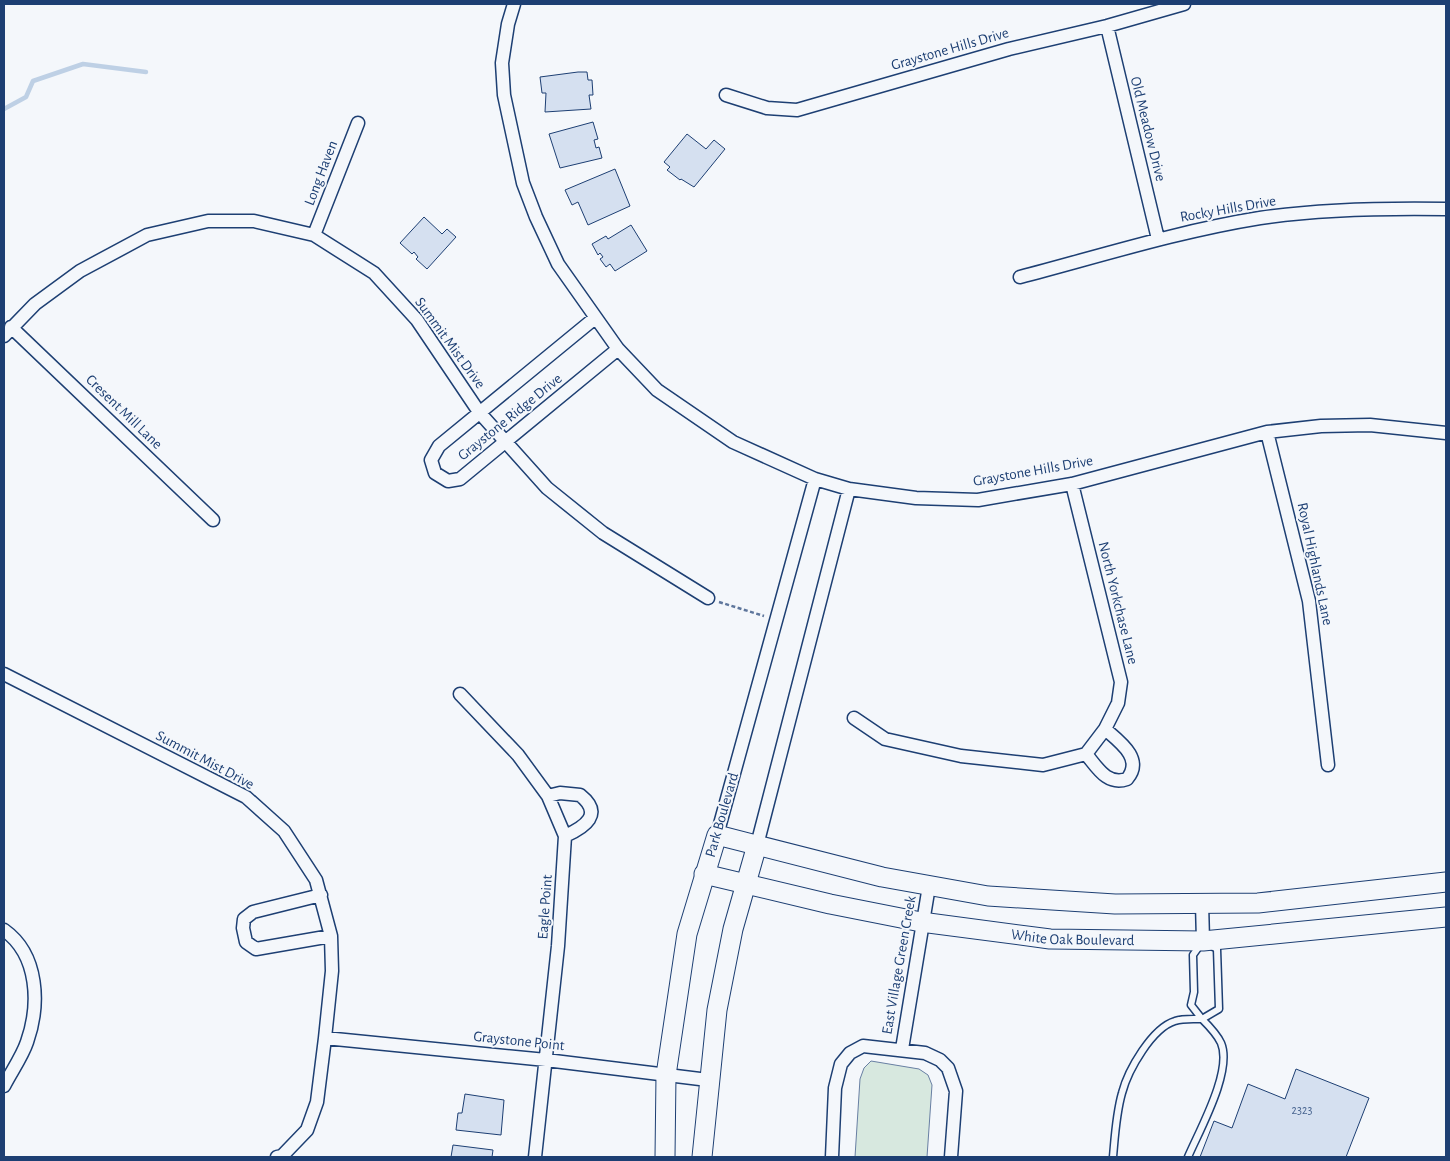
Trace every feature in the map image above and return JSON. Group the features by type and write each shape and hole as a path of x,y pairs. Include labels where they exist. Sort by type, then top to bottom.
{"street":[{"name":"Graystone Hills Drive","path":"514,4 508,24 503,71 504,95 523,183 536,217 558,264 618,349 657,390 733,442 815,479 849,489 916,498 978,500 1072,484 1267,432 1321,426 1370,425 1446,433"},
{"name":"Graystone Hills Drive","path":"726,95 767,108 796,110 1009,48 1107,26 1184,4"},
{"name":"Old Meadow Drive","path":"1107,26 1158,239"},
{"name":"Long Haven","path":"314,235 358,123"},
{"name":"Rocky Hills Drive","path":"1020,277 1158,239 1261,218 1323,212 1446,209"},
{"name":"Summit Mist Drive","path":"8,332 35,304 80,271 147,235 208,221 254,221 314,235 374,273 417,320 480,412 547,488 589,522 669,575 708,598"},
{"name":"Graystone Ridge Drive","path":"595,318 439,446 431,460 435,473 448,481 460,479 618,349"},
{"name":"Cresent Mill Lane","path":"8,332 213,520"},
{"name":"Royal Highlands Lane","path":"1267,432 1309,601 1328,765"},
{"name":"Park Boulevard","path":"664,1157 666,1075 687,934 717,835 815,479"},
{"name":"North Yorkchase Lane","path":"1072,484 1121,682 1118,703 1106,729 1086,754"},
{"path":"702,1157 708,1080 717,1010 733,929 757,845 849,489"},
{"name":"Summit Mist Drive","path":"4,676 246,797 284,831 316,880 331,936 332,971 326,1038 317,1102 307,1130 282,1156 277,1157"},
{"name":"Eagle Point","path":"460,694 518,755 548,796 565,836 558,946 535,1157"},
{"path":"854,718 885,738 961,756 1043,764 1086,754 1106,778 1113,781 1127,779 1132,774 1132,757 1124,746 1106,729"},
{"path":"548,796 560,793 580,794 591,807 592,814 587,823 565,836"},
{"path":"717,835 882,878 988,896 1115,904 1258,903 1446,882"},
{"name":"White Oak Boulevard","path":"704,874 746,885 921,922 1050,939 1202,941 1446,917"},
{"name":"East Village Green Creek","path":"902,1049 921,922 929,886"},
{"path":"321,895 253,912 244,919 243,928 246,942 256,949 331,936"},
{"path":"1202,903 1202,941"},
{"path":"4,930 11,935 32,966 36,1003 27,1042 4,1086"},
{"name":"Graystone Point","path":"326,1038 546,1060 708,1080"},
{"name":"East Village Green Creek","path":"832,1157 835,1088 841,1064 850,1053 863,1046 924,1053 940,1060 948,1068 956,1091 951,1157"}],"lane":[{"path":"1113,1157 1115,1124 1122,1091 1138,1058 1155,1032 1175,1021 1202,1019 1219,1009 1217,949 1202,941 1193,955 1194,992 1191,1005 1202,1019 1212,1028 1222,1044 1224,1064 1221,1080 1188,1157"}],"path":[{"path":"708,598 776,620"}],"shaded area":[{"path":"871,1061 919,1069 928,1075 932,1085 927,1157 855,1157 860,1079 864,1068"}],"building":[{"path":"587,72 588,80 592,80 593,95 589,95 591,109 545,112 546,93 542,93 540,77"},
{"path":"593,122 598,139 594,140 596,148 599,147 602,158 560,168 549,134"},
{"path":"687,134 706,149 714,140 725,149 694,187 680,180 667,170 670,167 664,162"},
{"path":"615,169 630,206 588,225 578,202 572,205 565,190"},
{"path":"424,217 442,234 447,229 456,237 427,269 416,259 418,257 414,252 412,254 400,243"},
{"path":"631,225 647,251 615,271 610,264 606,267 600,259 603,257 600,253 598,255 592,244 606,236 608,239"},
{"path":"1296,1069 1369,1098 1346,1157 1200,1157 1214,1121 1232,1128 1248,1084 1285,1099"},
{"path":"465,1094 504,1100 501,1135 456,1130 458,1113 462,1113"},
{"path":"453,1145 493,1150 492,1157 451,1157"}],"waterway":[{"path":"4,109 26,97 33,81 83,64 146,72"}]}
